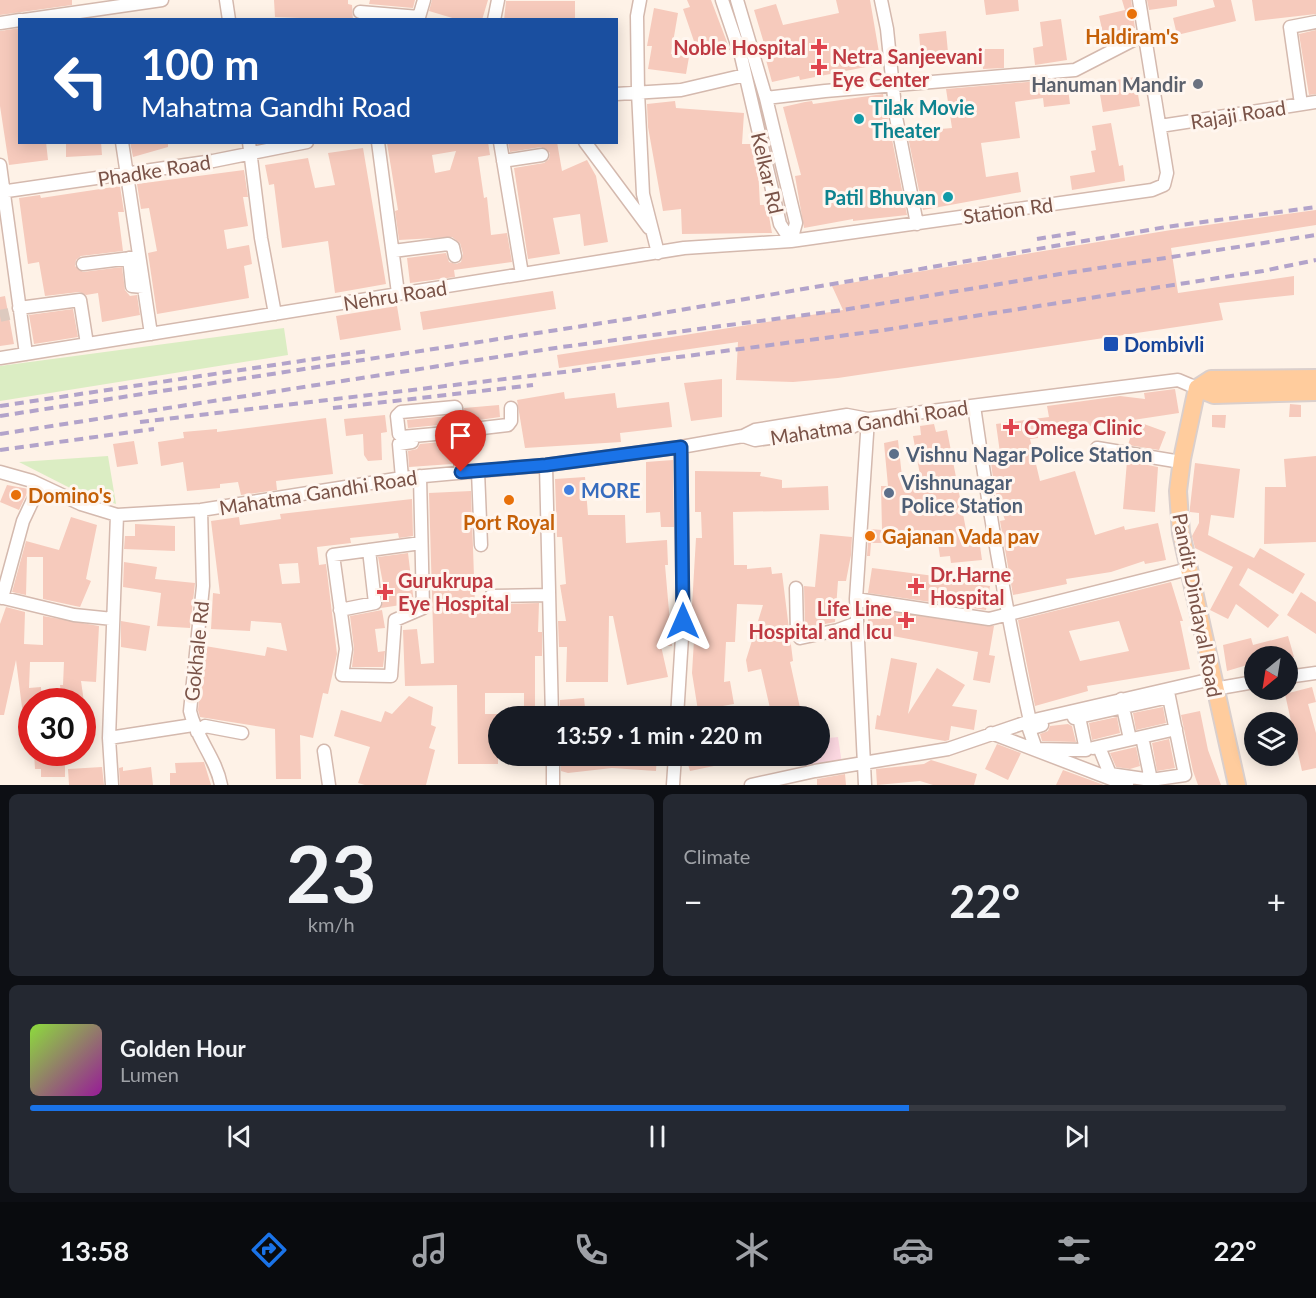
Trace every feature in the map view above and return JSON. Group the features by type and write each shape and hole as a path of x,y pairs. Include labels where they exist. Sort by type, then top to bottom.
{"main road":[{"path":"1197,388 1211,379 1316,378"},
{"name":"Mahatma Gandhi Road","path":"1197,388 1214,395 1316,392"},
{"name":"Pandit Dindayal Road","path":"1197,388 1181,462 1178,491 1181,533 1237,785"}],"street":[{"path":"51,18 104,14 162,0"},
{"path":"226,0 229,18"},
{"path":"360,10 419,16 424,0"},
{"path":"494,18 498,0"},
{"path":"640,0 637,16 638,92 643,194 658,253"},
{"name":"Kelkar Rd","path":"722,0 745,75 780,224 792,242"},
{"name":"Kelkar Rd","path":"737,0 766,98 796,223 792,242"},
{"path":"881,0 894,84 896,117 917,224"},
{"path":"1139,0 1160,126"},
{"path":"0,22 18,20"},
{"path":"1301,104 1290,27 1316,22"},
{"path":"766,98 894,84 1074,70 1145,34"},
{"path":"618,94 681,90 745,75"},
{"name":"Rajaji Road","path":"1160,126 1316,102"},
{"name":"Station Rd","path":"792,242 1152,190 1164,185 1167,173 1160,126"},
{"path":"122,144 134,258 144,287 151,334"},
{"name":"Phadke Road","path":"2,192 126,175 250,148 288,144"},
{"path":"378,144 398,293"},
{"path":"500,144 522,274"},
{"path":"587,144 652,231"},
{"path":"250,148 261,238 275,314"},
{"path":"503,161 542,155"},
{"path":"0,165 14,273 16,312 26,354"},
{"name":"Nehru Road","path":"0,358 658,253 792,242"},
{"path":"393,251 448,244 453,247 455,256"},
{"path":"83,264 134,258"},
{"path":"0,275 14,273"},
{"path":"16,312 80,300 87,344"},
{"name":"Mahatma Gandhi Road","path":"0,472 40,485 81,504 117,515 201,510 402,477 546,465 681,447 743,435 755,440 852,427 868,419 1178,380 1197,388"},
{"path":"458,436 402,437 399,434 398,416 401,412 453,406 456,408 461,472"},
{"path":"974,406 986,490 1003,576 1006,612 1030,721"},
{"path":"402,477 400,443 458,436 465,430 508,425 511,408"},
{"path":"865,785 856,599 868,419"},
{"path":"678,706 683,621 681,447"},
{"path":"1097,448 1181,462"},
{"path":"546,465 552,706"},
{"path":"478,471 481,545"},
{"path":"420,476 422,543 423,608 395,620 391,676 342,675 346,649 333,555 422,543"},
{"path":"40,485 23,521 1,597 74,615 113,618"},
{"name":"Gokhale Rd","path":"201,510 203,586 190,711 195,729 219,771 221,785"},
{"path":"112,785 109,738 117,515"},
{"path":"340,610 375,603 369,550"},
{"path":"856,599 989,619 1006,612 1188,569"},
{"path":"796,588 796,633 800,638 838,630 857,623"},
{"path":"491,596 549,595"},
{"path":"1298,675 1316,672"},
{"path":"751,785 948,749 1030,721 1213,684 1244,682"},
{"path":"1099,747 1108,773 1151,780 1185,775 1168,693"},
{"path":"1122,703 1029,730 1036,749 1086,750 1176,729"},
{"path":"1122,703 1151,780"},
{"path":"1079,717 1086,750"},
{"path":"109,738 205,726 243,733"},
{"path":"991,733 1127,785"},
{"path":"324,751 329,785"},
{"path":"553,766 553,785"},
{"path":"673,785 674,766"}],"shaded area":[{"path":"838,737 842,764 830,766 830,738"},
{"path":"804,766 827,766 805,769"}],"green space":[{"path":"284,328 288,355 0,401 0,366"},
{"path":"108,456 116,504 70,488 19,462"}],"building":[{"path":"0,0 72,0 72,5 0,15"},
{"path":"274,0 348,0 348,4 352,5 353,18 275,17"},
{"path":"370,0 415,0 413,8 369,4"},
{"path":"432,0 488,0 483,18 452,18 429,11"},
{"path":"687,0 711,0 730,50 698,53 683,9 690,7"},
{"path":"836,0 870,0 881,64 800,80 799,76 772,82 766,60 769,60 754,10 776,4 783,25 839,13"},
{"path":"984,0 1018,0 1019,11 986,15"},
{"path":"1122,0 1131,0 1135,28 1126,30 1127,34 1104,38 1099,16 1125,10"},
{"path":"1147,0 1177,0 1177,6 1149,10"},
{"path":"1213,0 1231,0 1236,21 1177,35 1173,18 1215,7"},
{"path":"1252,0 1316,0 1316,14 1255,21"},
{"path":"506,1 575,1 575,18 504,18"},
{"path":"654,8 678,13 671,54 689,57 686,74 648,69 652,46 647,46"},
{"path":"1061,19 1067,60 1035,65 1033,48 1043,46 1040,22"},
{"path":"18,28 18,144 46,144 48,160 9,165 0,106 0,31"},
{"path":"1316,30 1316,94 1309,95 1299,34"},
{"path":"946,31 949,63 922,66 919,34"},
{"path":"982,49 1004,49 1004,68 983,69"},
{"path":"1135,77 1140,106 1103,112 1098,83"},
{"path":"1061,79 1061,82 1067,81 1070,104 1044,107 1043,98 1015,102 1020,138 981,143 986,177 1018,172 1021,192 923,210 907,132 952,128 946,89"},
{"path":"883,94 907,215 853,221 853,219 804,228 795,176 801,175 783,107 812,101 813,104"},
{"path":"675,101 676,108 744,113 742,144 753,144 758,168 760,205 767,205 772,233 682,234 681,209 663,211 648,127 647,104"},
{"path":"1111,123 1119,166 1123,165 1125,181 1072,190 1070,176 1095,172 1091,151 1096,150 1092,126"},
{"path":"66,144 101,144 102,155 66,157"},
{"path":"130,144 168,144 168,147 133,157"},
{"path":"387,144 488,144 490,155 478,157 484,198 487,197 491,235 507,233 512,262 454,270 455,277 410,283 407,258 446,253 449,262 456,264 461,262 463,254 460,243 452,237 399,240 395,211 398,210","holes":["456,151 450,170 435,173 432,155"]},
{"path":"508,144 557,144 562,171 587,160 596,176 608,242 584,246 580,214 553,218 560,254 528,259 514,168 544,163 549,159 550,153 541,147 510,152"},
{"path":"363,148 386,284 335,293 328,241 282,248 274,184 269,185 265,165 308,158 315,188 335,185 328,153"},
{"path":"244,170 248,197 243,197 248,226 224,230 227,249 249,245 252,264 244,266 249,298 157,314 148,253 157,251 149,208 141,209 137,184"},
{"path":"120,186 124,212 118,212 123,251 81,256 76,260 75,266 83,272 122,267 125,290 130,296 137,295 140,315 102,322 98,293 86,295 79,292 45,296 39,262 28,264 19,198 40,195 41,198"},
{"path":"1316,210 1316,225 1171,248 1178,293 1294,276 1294,295 1219,303 1223,320 838,378 793,382 736,380 738,342 559,368 557,355 843,310 832,286 1171,230"},
{"path":"553,291 556,309 423,330 420,312"},
{"path":"5,296 14,344 0,346 0,297"},
{"path":"397,306 401,330 340,340 336,316"},
{"path":"73,309 78,337 34,344 29,315"},
{"path":"722,379 722,417 691,421 684,383"},
{"path":"1175,389 1179,413 1133,420 1166,432 1159,450 1128,445 1135,422 1061,429 1061,432 1038,435 1038,438 1030,439 1040,481 1075,471 1095,535 1124,526 1125,530 1158,523 1166,560 1145,564 1144,561 1111,572 1066,579 1067,584 1013,595 1000,521 1005,520 995,492 990,456 1000,453 996,424 1049,417 1047,406 1120,396 1145,399 1144,393"},
{"path":"564,392 565,399 615,393 617,408 669,402 672,427 620,433 621,442 525,448 517,400"},
{"path":"1290,404 1301,405 1301,417 1289,417"},
{"path":"499,405 500,417 465,422 464,408"},
{"path":"385,415 387,432 381,433 382,460 368,461 364,455 363,434 346,436 344,419"},
{"path":"1212,415 1226,415 1225,428 1212,427"},
{"path":"448,416 449,424 408,428 407,420"},
{"path":"326,418 333,474 276,481 277,490 241,495 238,482 220,484 220,488 187,491 183,462 161,466 158,442 184,438 183,432 217,429 217,432"},
{"path":"934,424 936,432 947,430 968,540 979,539 982,560 951,563 950,556 940,557 938,543 871,543 870,556 867,556 869,529 882,530 881,486 888,486 884,443 898,440 903,486 922,486 913,436 921,435 920,426"},
{"path":"134,441 138,464 117,467 113,444"},
{"path":"450,441 452,464 409,467 408,451 417,449 420,444"},
{"path":"1316,456 1316,542 1264,544 1265,487 1286,487 1284,459"},
{"path":"673,460 674,527 661,527 660,512 646,513 646,462"},
{"path":"1127,461 1158,467 1155,512 1123,509"},
{"path":"1195,463 1240,469 1234,518 1211,515 1208,535 1254,558 1260,548 1305,574 1293,594 1248,568 1239,585 1279,615 1268,628 1236,604 1228,619 1210,610 1233,567 1195,548 1192,536 1199,523 1199,513 1190,512 1190,507"},
{"path":"695,471 761,472 760,476 782,480 782,488 828,486 829,510 733,512 734,565 747,565 747,569 771,567 772,574 782,573 793,661 790,662 800,706 769,706 761,669 748,672 746,660 763,605 737,604 735,642 726,642 724,682 730,681 734,704 697,706 692,673 694,640 690,640 696,538 702,538 701,512 695,512"},
{"path":"585,477 588,515 625,515 626,543 667,540 668,565 665,565 672,646 661,646 668,677 627,685 613,616 609,616 608,682 566,682 567,647 559,647 558,621 566,621 560,585 566,584 562,537 557,537 555,479"},
{"name":"Domino's","path":"7,485 29,489 19,510 0,502"},
{"path":"471,491 475,605 539,603 538,632 542,632 542,656 535,656 535,706 524,706 524,693 485,693 485,714 488,714 488,764 458,764 457,685 405,686 403,630 417,629 421,664 434,663 429,493"},
{"path":"412,499 413,536 399,538 398,533 350,538 351,543 317,547 319,565 326,564 337,654 328,694 323,693 313,738 300,735 301,779 276,779 275,729 200,717 198,710 205,646 265,656 267,647 287,651 281,623 251,621 250,631 211,629 213,593 220,594 211,521 239,517 240,525 281,519 280,514","holes":["298,563 300,583 282,584 279,564"]},
{"path":"71,517 97,525 86,579 91,581 80,607 43,599 43,557 27,557 26,595 12,592 26,541 59,550"},
{"path":"135,524 175,526 175,551 124,549 125,536 135,536"},
{"path":"820,534 852,537 851,555 846,581 838,581 835,622 805,628 804,586 815,587"},
{"path":"408,553 414,603 381,608 385,594 378,557"},
{"path":"124,562 157,567 155,579 195,583 190,628 157,626 161,593 123,587"},
{"path":"872,568 958,579 958,582 990,586 986,610 868,593"},
{"path":"1171,582 1183,621 1180,621 1190,669 1087,686 1088,691 1035,706 1018,620","holes":["1119,621 1129,651 1080,661 1069,631"]},
{"path":"1301,592 1316,602 1316,634 1287,615"},
{"path":"6,607 25,612 24,644 43,645 43,616 99,626 96,682 81,681 82,688 60,688 60,685 63,685 64,662 30,662 29,688 20,688 16,660 4,715 0,715 0,624"},
{"path":"870,609 994,626 989,655 995,656 990,683 973,680 978,652 866,631"},
{"path":"382,610 385,628 375,629 378,652 385,651 383,667 352,667 354,648 350,616"},
{"path":"121,621 150,626 146,651 121,647"},
{"path":"1288,636 1291,646 1244,646 1244,666 1227,671 1223,645 1251,638 1253,645"},
{"path":"891,658 917,663 908,714 937,668 965,685 952,706 977,710 974,730 951,726 949,740 945,741 875,729 877,715 880,716"},
{"path":"1312,687 1316,702 1308,704 1316,733 1316,768 1302,771 1298,753 1298,712 1289,712 1286,700 1298,700 1298,691"},
{"path":"409,696 433,707 431,725 436,727 429,748 435,750 426,785 358,783 370,747 334,736 341,710 381,722 385,711 392,714"},
{"path":"584,698 585,706 560,706 560,700"},
{"path":"1163,707 1166,723 1136,730 1133,713"},
{"path":"1200,711 1208,750 1221,785 1198,785 1193,771 1181,715"},
{"path":"1117,717 1120,733 1092,740 1089,723"},
{"path":"1068,724 1072,726 1076,742 1042,741 1040,734 1048,731 1050,726"},
{"path":"1169,739 1175,768 1157,771 1152,743"},
{"path":"997,744 1021,753 1008,780 985,769"},
{"path":"1136,747 1140,766 1130,769 1116,767 1110,753"},
{"path":"931,760 977,774 974,785 933,785 920,781 877,785 876,769 924,764"},
{"path":"204,762 211,785 170,785 170,773 176,773 175,763"},
{"path":"35,766 65,766 65,777 41,777 41,769 35,769"},
{"path":"561,766 656,766 656,771 612,768 568,773 561,771"},
{"path":"688,766 714,766 690,771"},
{"path":"102,767 104,785 69,785 68,769"},
{"path":"123,767 123,771 151,767 153,785 120,785 119,768"},
{"path":"1063,770 1104,785 1056,785"},
{"path":"845,774 846,785 817,785 817,779"}],"tunnel":[{"path":"0,316 9,314"}],"railway":[{"path":"0,416 628,319 1166,227 1316,207"},
{"path":"1037,239 1081,232"},
{"path":"0,434 562,347 843,310 1316,235"},
{"path":"140,422 556,373 878,331 1263,271 1316,260"},
{"path":"0,406 368,351"},
{"path":"333,408 533,385"},
{"path":"0,450 154,429"}],"place":[{"name":"Haldiram's","path":"1132,14"},
{"name":"Noble Hospital","path":"819,47"},
{"name":"Netra Sanjeevani Eye Center","path":"819,67"},
{"name":"Hanuman Mandir","path":"1198,84"},
{"name":"Tilak Movie Theater","path":"859,119"},
{"name":"Patil Bhuvan","path":"948,197"},
{"name":"Dombivli","path":"1111,344"},
{"name":"Omega Clinic","path":"1011,427"},
{"name":"Vishnu Nagar Police Station","path":"894,454"},
{"name":"MORE","path":"569,490"},
{"name":"Vishnunagar Police Station","path":"889,493"},
{"name":"Domino's","path":"16,495"},
{"name":"Port Royal","path":"509,500"},
{"name":"Gajanan Vada pav","path":"870,536"},
{"name":"Dr.Harne Hospital","path":"916,586"},
{"name":"Gurukrupa Eye Hospital","path":"385,592"},
{"name":"Life Line Hospital and Icu","path":"906,620"}],"route":[{"path":"461,472 546,465 681,447 683,621"}]}
